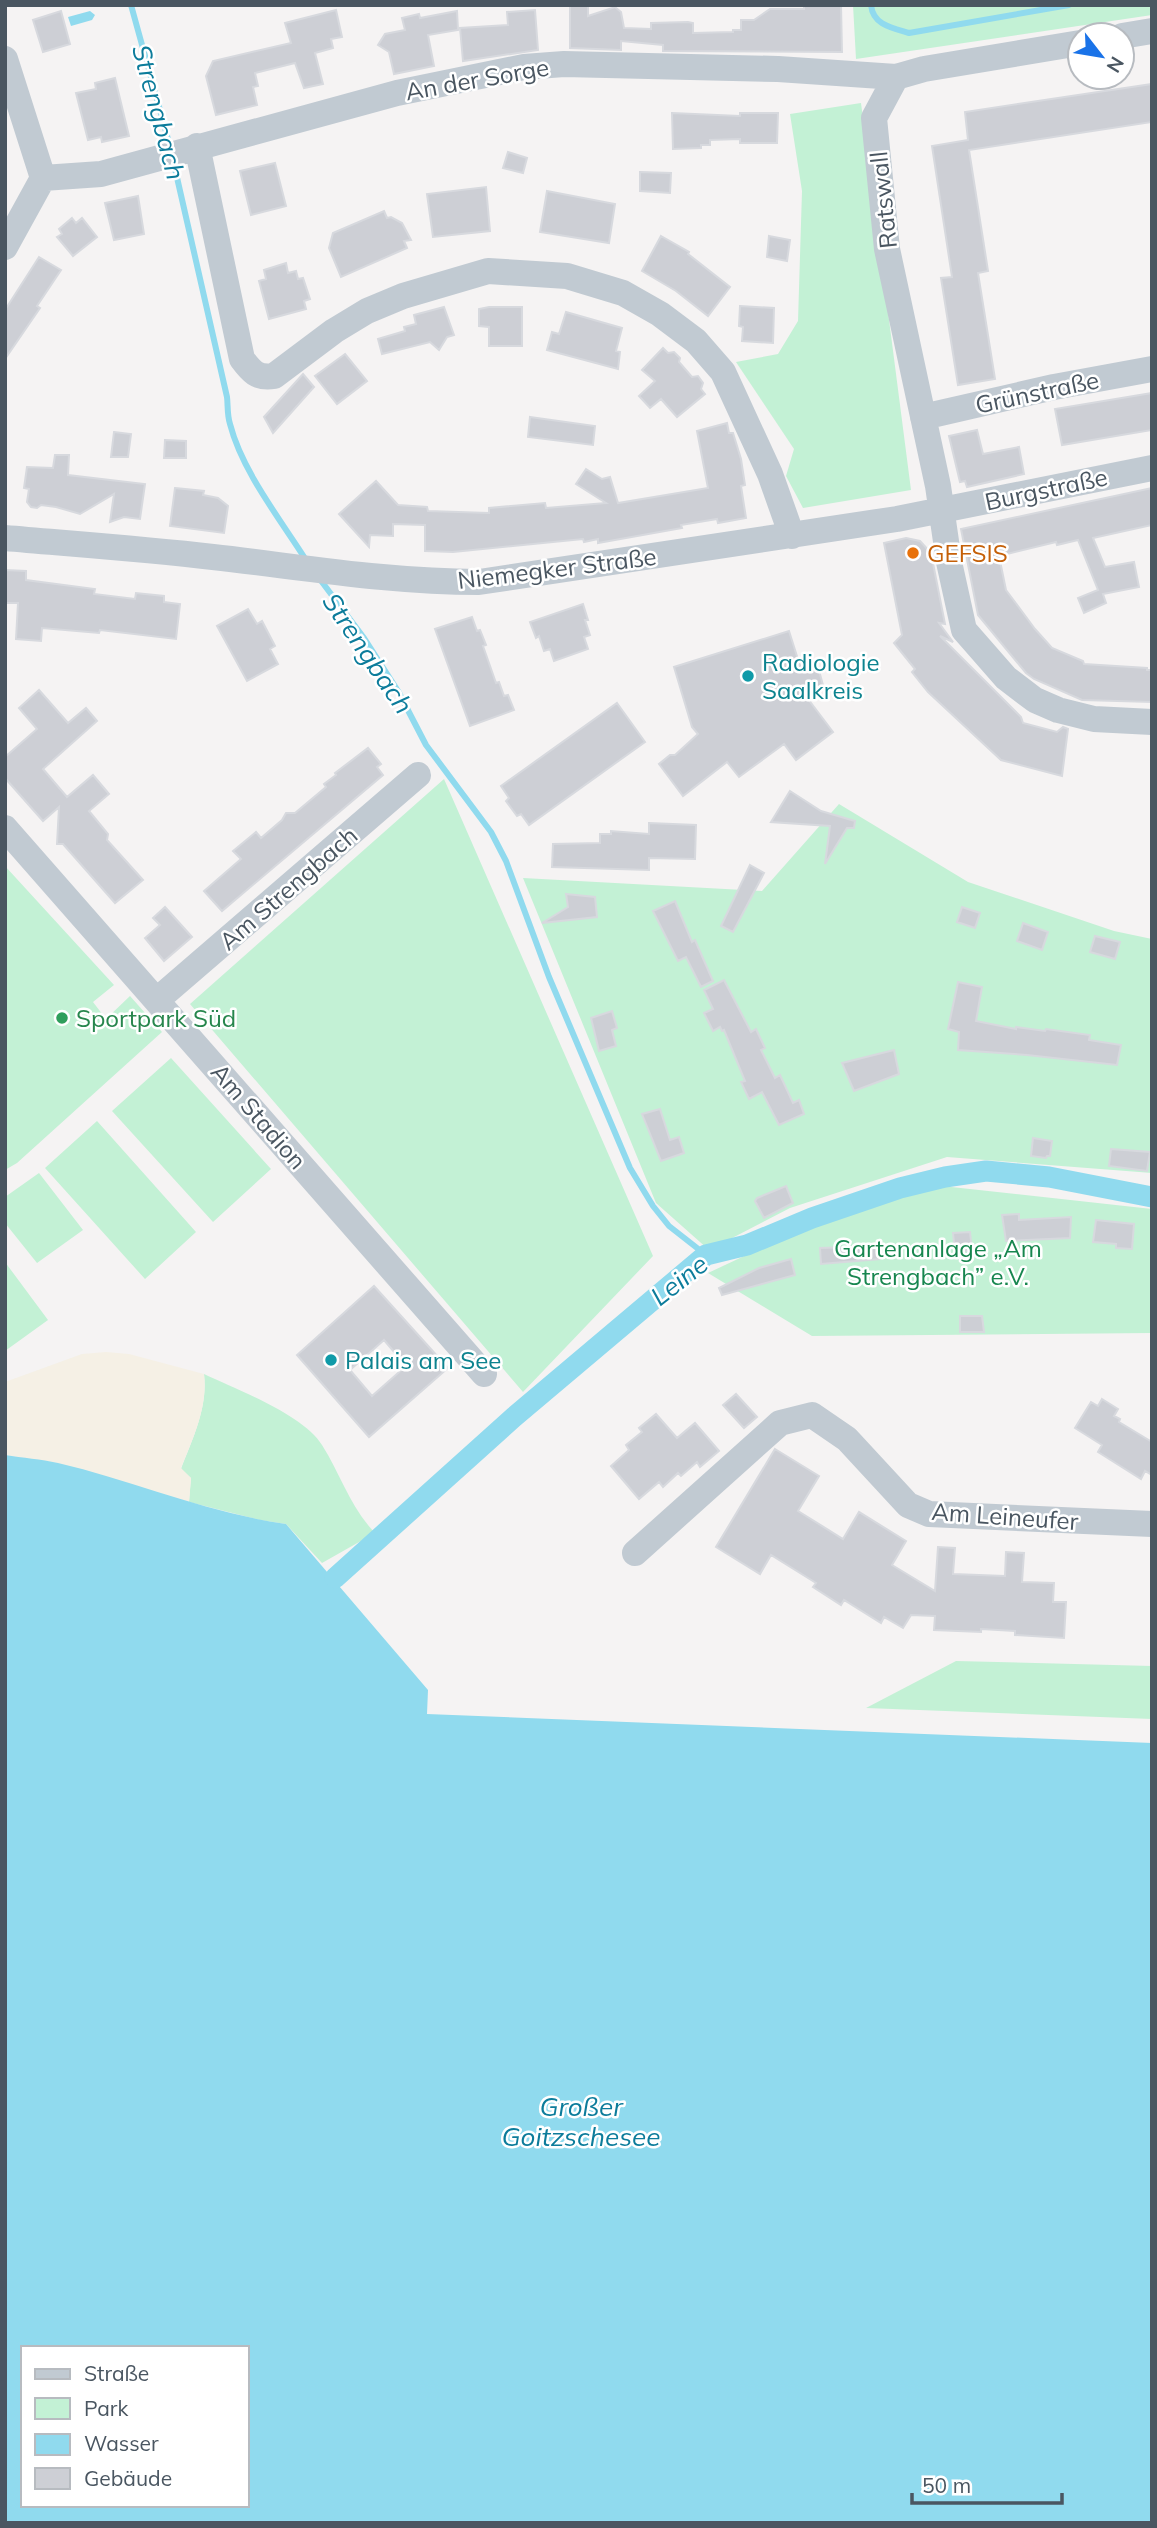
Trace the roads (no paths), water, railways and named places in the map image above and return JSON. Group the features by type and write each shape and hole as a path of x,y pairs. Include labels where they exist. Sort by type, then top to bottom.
{"street":[{"path":"896,77 924,69 1066,45"},
{"path":"5,59 43,178 5,247"},
{"name":"An der Sorge","path":"43,178 86,176 397,93 524,67 564,64 778,69 896,77"},
{"name":"Ratswall","path":"896,77 874,118 887,249 939,491 940,511 964,629 1006,678 1035,700 1058,710 1094,719 1152,722"},
{"path":"194,147 242,359 253,373 274,376 334,331 367,311 403,296 488,271 567,276 623,293 660,314 696,341 723,372 770,474 792,536"},
{"name":"Grünstraße","path":"923,417 1054,387 1152,369"},
{"name":"Burgstraße","path":"940,511 1152,468"},
{"name":"Niemegker Straße","path":"5,538 214,557 281,567 430,582 479,582 792,536 940,511"},
{"name":"Am Strengbach","path":"157,1000 418,775"},
{"name":"Am Stadion","path":"5,828 484,1374"},
{"name":"Am Leineufer","path":"635,1553 780,1423 812,1415 847,1439 908,1505 929,1514 1152,1524"}],"water":[{"path":"90,11 95,15 92,20 71,26 68,17"},
{"name":"Großer Goitzschesee","path":"5,1455 45,1460 87,1470 199,1505 286,1524 428,1690 427,1714 1152,1743 1152,2523 5,2523"}],"waterway":[{"name":"Strengbach","path":"131,5 171,150"},
{"path":"871,5 879,21 909,33 1069,5"},
{"name":"Strengbach","path":"173,160 227,397 229,421 252,477 306,560"},
{"name":"Strengbach","path":"319,578 364,638 398,691 426,745 491,832 506,861 549,977 630,1168 653,1206 669,1226 706,1255"},
{"name":"Leine","path":"335,1578 514,1417 706,1255 747,1245 812,1218 900,1188 986,1171 1049,1177 1152,1197"}],"place":[{"name":"GEFSIS","path":"913,553"},
{"name":"Radiologie Saalkreis","path":"748,676"},
{"name":"Sportpark Süd","path":"62,1018"},
{"name":"Palais am See","path":"331,1360"}],"park label":[{"name":"Gartenanlage „Am Strengbach” e.V.","path":"938,1262"}]}
